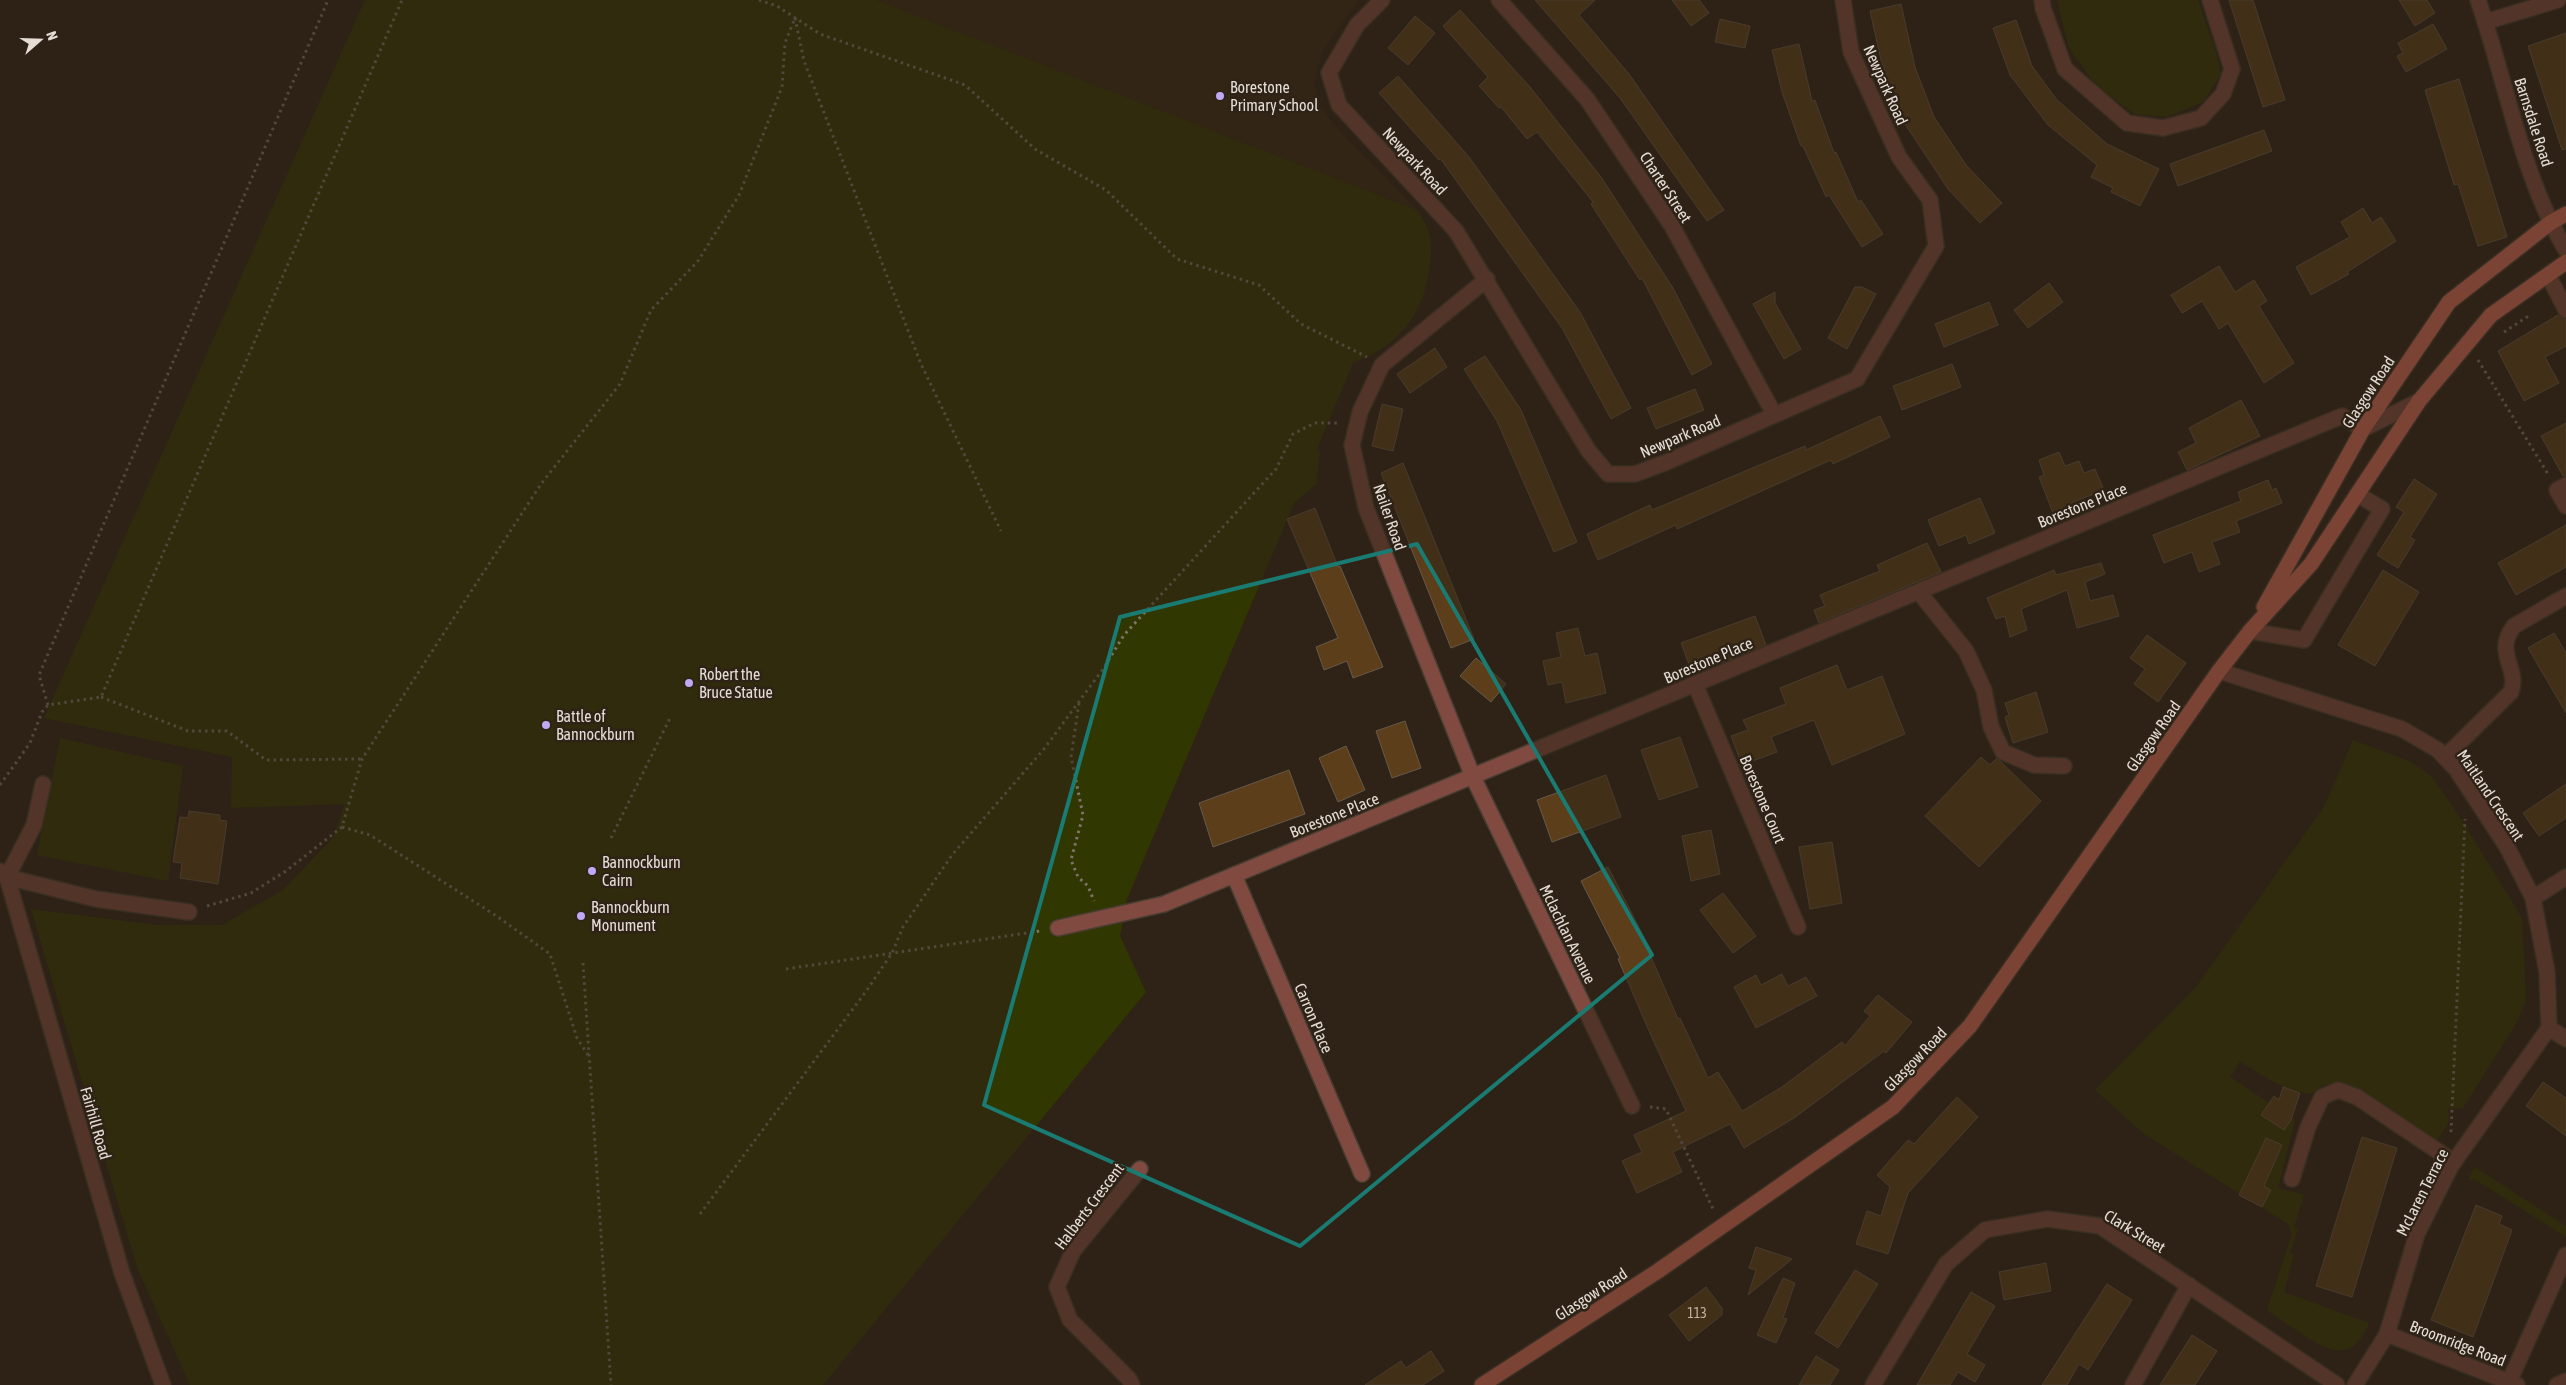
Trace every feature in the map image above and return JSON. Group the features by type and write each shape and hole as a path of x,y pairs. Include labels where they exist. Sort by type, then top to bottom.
{"main road":[{"name":"Glasgow Road","path":"2250,631 2364,429 2449,302 2550,223 2566,214"},
{"name":"Glasgow Road","path":"1482,1385 1658,1271 1893,1107 1970,1026 2219,671 2250,631 2311,564 2419,401 2491,316 2566,262"}],"street":[{"name":"Newpark Road","path":"1382,0 1357,25 1329,73 1339,105 1456,231 1588,450 1608,474 1635,474 1668,462 1857,379 1936,246 1930,200 1899,157 1851,52 1843,0"},
{"name":"Charter Street","path":"1498,0 1587,99 1672,226 1774,414"},
{"path":"2042,0 2065,69 2127,122 2163,128 2201,118 2223,94 2232,68 2210,0"},
{"name":"Barnsdale Road","path":"2478,0 2520,137 2550,223 2566,250"},
{"path":"2485,22 2558,0"},
{"path":"2548,275 2566,310"},
{"name":"Nailer Road","path":"1473,776 1366,508 1352,445 1360,412 1382,365 1487,280"},
{"path":"2364,429 2419,401"},
{"name":"Borestone Place","path":"1058,928 1164,904 2342,416 2364,429"},
{"path":"2562,487 2566,506"},
{"path":"2250,631 2304,640 2382,509 2357,494"},
{"path":"1919,592 1966,651 1984,690 1991,727 2003,752 2034,765 2064,766"},
{"path":"2445,757 2511,692 2513,682 2504,650 2509,632 2514,626 2566,596"},
{"name":"Maitland Crescent","path":"2219,671 2402,729 2438,750 2445,757 2456,769 2507,848 2533,898 2547,972 2549,1028"},
{"name":"Borestone Court","path":"1695,684 1798,927"},
{"name":"Mclachlan Avenue","path":"1473,776 1632,1106"},
{"path":"43,784 34,825 4,874 96,900 189,912"},
{"name":"Fairhill Road","path":"4,874 122,1274 163,1385"},
{"name":"Carron Place","path":"1234,875 1362,1174"},
{"path":"2533,898 2566,877"},
{"path":"2549,1028 2566,1039"},
{"name":"McLaren Terrace","path":"2355,1385 2387,1334 2417,1234 2454,1162 2549,1028"},
{"path":"2292,1179 2308,1128 2322,1096 2338,1090 2357,1097 2454,1162"},
{"name":"Halberts Crescent","path":"1132,1385 1129,1379 1070,1320 1057,1287 1073,1251 1140,1169"},
{"name":"Clark Street","path":"1873,1385 1946,1264 1985,1230 2047,1218 2100,1226 2336,1385"},
{"path":"2513,1383 2566,1255"},
{"path":"2133,1385 2190,1285"},
{"name":"Broomridge Road","path":"2387,1334 2513,1383"},
{"path":"2557,1385 2566,1380"}],"path":[{"path":"48,705 39,675 328,0"},
{"path":"101,697 402,0"},
{"path":"759,0 777,6 820,34 965,85 1035,149 1106,190 1177,259 1259,285 1301,324 1382,365"},
{"path":"795,18 804,61 921,364 1001,531"},
{"path":"189,912 251,893 286,870 342,827 362,759 541,484 620,384 651,310 698,261 739,195 782,87 785,43 795,18"},
{"path":"2496,337 2527,317 2513,300"},
{"path":"2473,352 2562,487"},
{"path":"700,1214 867,990 892,953 903,927 952,855 1044,749 1080,702 1124,635 1276,470 1293,434 1315,423 1357,423"},
{"path":"0,785 30,742 42,712 48,705 101,697 188,731 227,730 266,760 362,759"},
{"path":"1080,702 1071,757 1083,815 1071,860 1078,877 1088,886 1098,919"},
{"path":"612,838 671,716"},
{"path":"2464,1148 2451,1132 2465,813 2476,800"},
{"path":"342,827 370,836 494,915 550,954 577,1038 590,1058"},
{"path":"786,969 1058,928"},
{"path":"583,963 611,1385"},
{"path":"1632,1106 1666,1109 1721,1226"}],"highlighted area":[{"path":"1417,544 1652,955 1300,1246 984,1105 1120,617"}],"shaded area":[{"name":"Borestone Primary School","path":"876,0 1359,0 1322,51 1314,85 1320,107 1335,126 1417,210"}],"green space":[{"path":"365,0 876,0 1417,210 1425,222 1430,235 1429,271 1420,303 1413,317 1394,339 1382,348 1353,363 1317,449 1320,453 1316,484 1294,503 1127,899 1120,936 1146,992 823,1385 190,1385 137,1267 31,909 156,925 222,925 283,890 333,838 345,804 231,808 232,757 44,718"},
{"path":"2057,0 2198,0 2216,52 2221,74 2203,102 2167,117 2135,114 2098,88 2069,48"},
{"path":"60,738 183,766 168,881 37,855"},
{"path":"2353,740 2409,761 2430,775 2458,814 2522,918 2526,1001 2517,1022 2463,1108 2448,1109 2449,1122 2436,1142 2332,1085 2322,1086 2312,1094 2292,1090 2274,1082 2240,1061 2230,1077 2295,1120 2278,1188 2304,1195 2294,1227 2298,1229 2290,1253 2294,1254 2284,1292 2369,1323 2355,1345 2339,1350 2320,1345 2267,1310 2292,1234 2288,1224 2144,1134 2095,1090 2196,987 2324,807"},
{"path":"2475,1167 2566,1226 2566,1237 2474,1179 2468,1180"}],"building":[{"path":"1535,0 1595,0 1579,15 1629,74 1724,210 1707,221 1620,98"},
{"path":"1672,0 1699,0 1709,13 1691,26"},
{"path":"2229,0 2253,0 2285,100 2263,107"},
{"path":"2399,0 2427,0 2435,13 2415,26"},
{"path":"1901,4 1915,67 1934,117 1966,165 2002,203 1980,223 1948,189 1905,124 1881,60 1870,11"},
{"path":"1460,10 1530,87 1601,177 1673,288 1712,364 1692,375 1642,278 1640,280 1591,204 1593,202 1537,132 1527,139 1501,107 1499,108 1479,86 1488,77 1443,26"},
{"path":"1415,16 1435,33 1408,65 1388,48"},
{"path":"1720,19 1750,26 1745,48 1715,42"},
{"path":"2016,20 2032,66 2057,100 2107,144 2159,169 2140,206 2111,192 2113,188 2091,177 2097,165 2048,125 2010,75 1993,28"},
{"path":"2433,24 2447,49 2406,72 2397,56 2403,53 2398,43"},
{"path":"2566,33 2566,149 2562,150 2528,46"},
{"path":"1799,44 1812,101 1815,100 1834,153 1836,152 1858,202 1861,200 1883,234 1862,247 1829,195 1826,197 1803,146 1801,146 1782,92 1772,50"},
{"path":"1398,76 1469,157 1580,312 1631,408 1611,419 1562,328 1440,158 1439,160 1379,93"},
{"path":"2459,79 2507,237 2478,246 2458,184 2454,185 2425,90"},
{"path":"2264,130 2272,151 2178,186 2170,164"},
{"path":"2363,208 2372,223 2381,217 2396,241 2347,272 2349,274 2311,295 2296,267 2350,237 2341,222"},
{"path":"2219,266 2235,292 2254,280 2267,301 2259,306 2294,363 2264,383 2228,323 2219,329 2202,301 2182,313 2171,295"},
{"path":"2049,283 2063,302 2028,328 2014,310"},
{"path":"1855,287 1862,287 1876,294 1847,349 1828,338"},
{"path":"1775,292 1775,303 1801,349 1784,359 1753,304"},
{"path":"1989,302 1998,325 1944,347 1935,324"},
{"path":"2558,315 2566,319 2566,346 2545,357 2559,383 2524,401 2498,351"},
{"path":"1435,348 1447,367 1410,393 1397,374"},
{"path":"1485,356 1521,410 1577,542 1554,552 1497,421 1464,369"},
{"path":"1952,364 1961,387 1902,410 1893,386"},
{"path":"1695,389 1704,410 1656,429 1647,408"},
{"path":"2241,400 2260,436 2187,470 2178,452 2196,443 2189,428"},
{"path":"1382,404 1403,409 1393,451 1372,446"},
{"path":"1880,416 1890,437 1833,464 1831,460 1677,529 1676,525 1598,560 1587,534 1650,505 1652,510 1805,446 1806,450"},
{"path":"2566,423 2566,476 2563,476 2541,436"},
{"path":"2059,452 2065,466 2079,461 2084,473 2095,469 2104,490 2071,503 2074,510 2055,518 2039,477 2044,475 2039,460"},
{"path":"1403,463 1474,639 1451,648 1381,473"},
{"path":"2414,479 2437,494 2410,537 2415,540 2398,568 2377,555 2404,512 2396,507"},
{"path":"2268,480 2272,490 2276,488 2282,503 2236,521 2240,532 2212,542 2220,564 2199,572 2192,552 2164,563 2153,535 2241,501 2238,492"},
{"path":"1980,498 1995,533 1969,544 1966,535 1939,546 1928,520"},
{"path":"1315,508 1338,567 1340,566 1383,667 1353,678 1347,661 1324,670 1316,647 1338,638 1287,519"},
{"path":"2566,525 2566,567 2516,595 2498,563"},
{"path":"1927,543 1941,572 1819,623 1814,610 1825,606 1820,595 1880,571 1877,565"},
{"path":"2101,563 2105,574 2085,582 2090,601 2113,595 2119,616 2077,628 2067,590 2021,609 2027,630 2010,637 2005,616 1996,619 1987,598 2054,570 2056,575"},
{"path":"2383,570 2419,592 2375,666 2338,645"},
{"path":"1755,616 1766,645 1693,675 1681,643"},
{"path":"1578,628 1585,656 1597,653 1606,693 1566,703 1562,682 1548,685 1543,661 1561,657 1556,633"},
{"path":"2554,633 2566,653 2566,713 2528,648"},
{"path":"2147,635 2186,663 2158,702 2134,684 2145,669 2130,658"},
{"path":"1476,658 1506,684 1491,702 1460,676"},
{"path":"1837,665 1847,690 1882,676 1905,734 1832,765 1814,720 1771,737 1777,752 1742,765 1731,736 1748,730 1743,720 1786,704 1780,688"},
{"path":"2036,692 2048,732 2013,743 2005,717 2009,715 2005,703"},
{"path":"1405,721 1421,768 1392,778 1376,731"},
{"path":"1680,737 1698,787 1659,800 1641,750"},
{"path":"1346,746 1365,790 1338,802 1319,758"},
{"path":"1981,757 1990,765 1997,758 2041,801 1979,867 1925,816"},
{"path":"1289,770 1305,814 1213,847 1199,803"},
{"path":"1606,775 1621,817 1552,842 1537,800"},
{"path":"2566,784 2566,818 2539,836 2523,813"},
{"path":"189,811 220,815 220,820 227,821 218,884 180,878 182,863 173,862 180,817 188,818"},
{"path":"1711,830 1720,874 1691,881 1682,836"},
{"path":"1832,842 1842,903 1810,909 1799,847"},
{"path":"1608,867 1650,949 1648,950 1678,1019 1680,1018 1708,1078 1718,1072 1742,1111 1782,1087 1842,1042 1845,1046 1870,1016 1864,1011 1878,995 1912,1022 1886,1053 1884,1051 1794,1118 1744,1148 1730,1124 1673,1152 1682,1172 1637,1193 1622,1161 1642,1152 1634,1135 1686,1111 1618,959 1620,958 1581,881"},
{"path":"1723,893 1756,936 1733,953 1700,910"},
{"path":"1782,974 1788,986 1806,977 1817,996 1756,1028 1734,987 1756,975 1761,985"},
{"path":"2543,1082 2566,1098 2566,1136 2526,1106"},
{"path":"2283,1087 2300,1093 2291,1120 2284,1130 2261,1115 2274,1096 2279,1100"},
{"path":"1957,1097 1978,1117 1908,1193 1888,1254 1856,1244 1867,1211 1881,1216 1890,1187 1877,1175 1908,1140 1914,1144"},
{"path":"2362,1137 2397,1148 2352,1297 2316,1286"},
{"path":"2266,1138 2282,1145 2264,1186 2271,1190 2262,1207 2239,1195"},
{"path":"2476,1205 2502,1216 2499,1224 2512,1230 2473,1337 2431,1320"},
{"path":"1756,1247 1792,1259 1748,1295 1756,1270 1749,1268"},
{"path":"2046,1263 2051,1291 2004,1300 1999,1272"},
{"path":"1855,1270 1878,1284 1838,1348 1815,1333"},
{"path":"1783,1278 1795,1283 1783,1318 1787,1319 1776,1343 1757,1335"},
{"path":"2107,1284 2132,1300 2088,1370 2079,1364 2067,1385 2042,1385"},
{"path":"1706,1287 1722,1308 1722,1315 1689,1341 1669,1315"},
{"path":"1971,1292 1995,1306 1967,1354 1985,1365 1975,1382 1958,1372 1950,1385 1917,1385"},
{"path":"2192,1335 2217,1351 2195,1385 2160,1385"},
{"path":"1431,1351 1444,1371 1423,1385 1365,1385 1401,1361 1406,1368"},
{"path":"1816,1356 1839,1370 1830,1385 1799,1385"}],"place":[{"name":"Borestone Primary School","path":"1220,96"},
{"name":"Robert the Bruce Statue","path":"689,683"},
{"name":"Battle of Bannockburn","path":"546,725"},
{"name":"Bannockburn Cairn","path":"592,871"},
{"name":"Bannockburn Monument","path":"581,916"}]}
